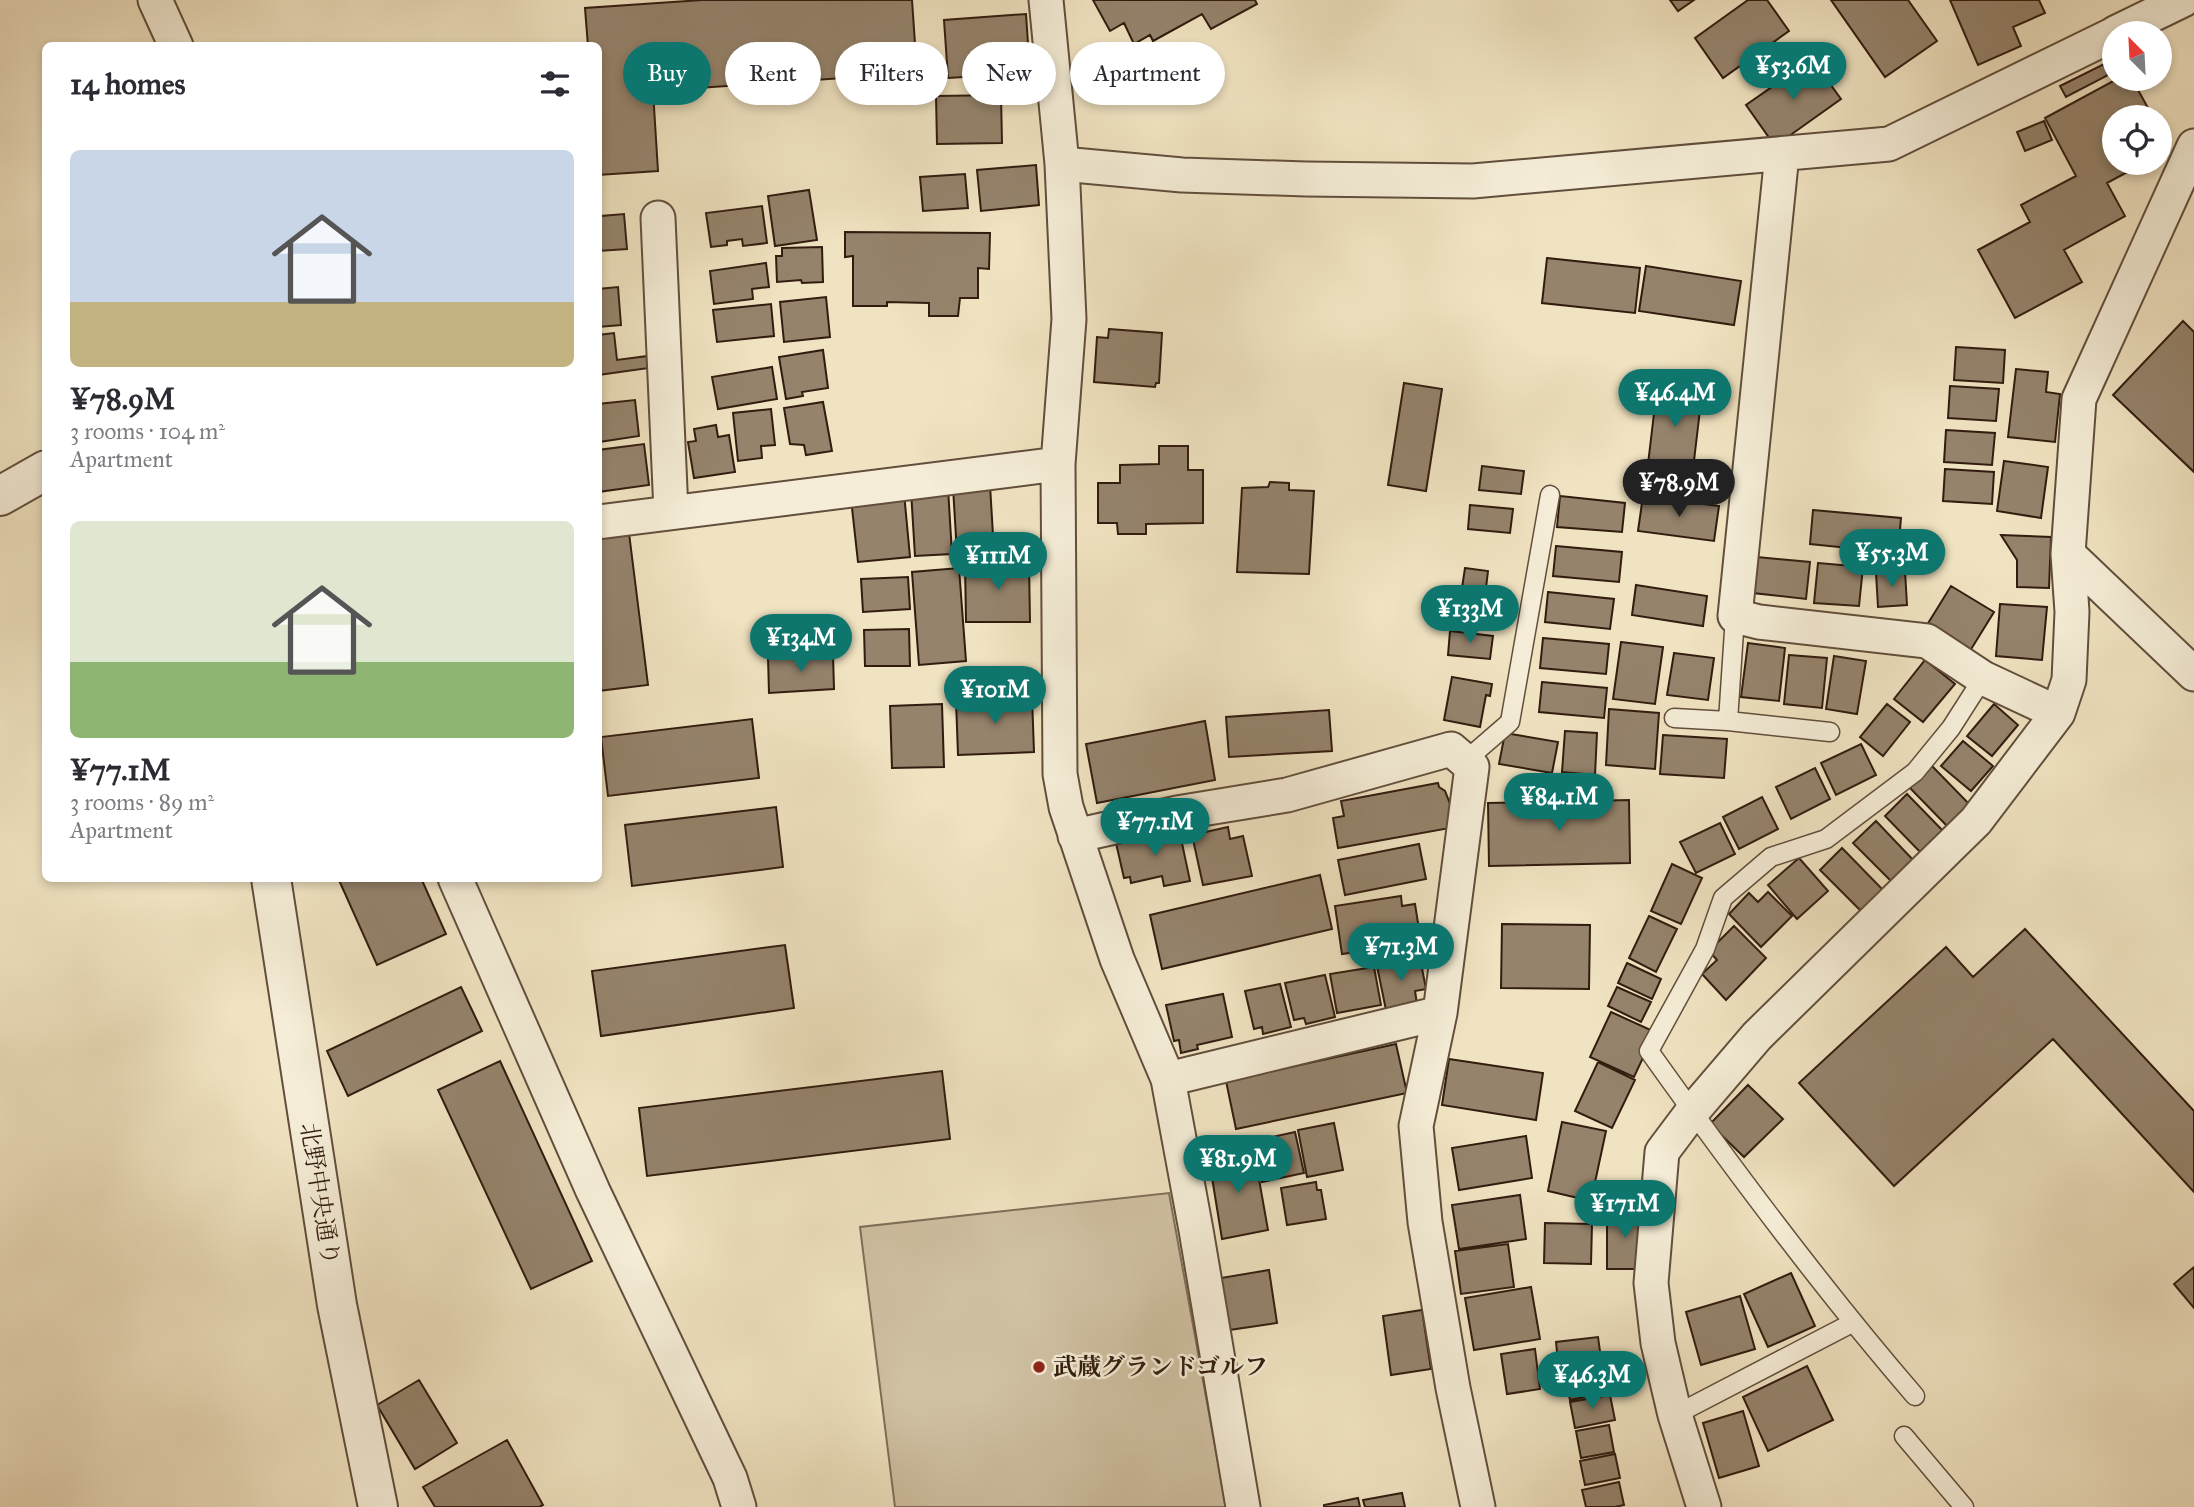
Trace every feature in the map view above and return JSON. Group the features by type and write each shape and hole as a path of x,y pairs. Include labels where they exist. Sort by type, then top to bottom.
{"street":[{"path":"155,0 174,42"},
{"path":"1046,0 1062,164 1069,319 1058,464 1060,774 1066,807 1117,959 1168,1079 1243,1507"},
{"path":"2141,21 2183,0"},
{"path":"1062,164 1237,177 1473,181 1889,144 2102,40"},
{"path":"1704,1507 1675,1415 1658,1343 1651,1283 1662,1152 1692,1112 1757,1036 1976,821 2058,713 2069,680 2072,612 2068,554 2079,399 2194,146"},
{"path":"1782,155 1735,615 1759,622 1927,640 1983,678 2058,713"},
{"path":"658,218 671,512"},
{"path":"602,521 1058,464"},
{"path":"0,496 42,472"},
{"path":"2068,554 2194,674"},
{"path":"1075,836 1177,813 1287,795 1451,749 1472,767 1440,1013 1416,1126 1425,1222 1453,1388 1478,1507"},
{"name":"北野中央通り","path":"272,882 337,1305 378,1507"},
{"path":"457,882 593,1191 730,1478 739,1507"},
{"path":"1168,1079 1440,1013"}],"lane":[{"path":"1465,761 1510,722 1550,495"},
{"path":"1728,721 1735,615"},
{"path":"1915,1396 1852,1323 1649,1051 1705,949 1723,898 1771,857 1826,839 1915,772 1951,728 1983,678"},
{"path":"1674,718 1830,732"},
{"path":"1675,1415 1852,1323"},
{"path":"1904,1436 1964,1507"}],"shaded area":[{"name":"武蔵グランドゴルフ","path":"1169,1193 1226,1507 895,1507 860,1227"}],"building":[{"path":"702,0 912,0 915,42 835,42 835,79 821,80 821,42 725,42 725,86 711,87 711,42 623,42 623,105 654,105 658,171 602,175 602,42 588,42 585,8"},
{"path":"1093,0 1255,0 1257,4 1211,29 1202,14 1153,41 1150,35 1133,42 1124,23 1110,31"},
{"path":"1670,0 1694,0 1678,11"},
{"path":"1748,0 1767,0 1789,31 1723,78 1695,38"},
{"path":"1831,0 1908,0 1937,41 1885,77"},
{"path":"1950,0 2039,0 2045,13 2013,27 2021,46 1978,65"},
{"path":"1026,14 1028,42 962,42 962,77 948,78 948,42 946,42 944,20"},
{"path":"1812,59 1841,99 1775,146 1746,105"},
{"path":"2102,65 2102,78 2066,97 2060,86"},
{"path":"2102,87 2102,91 2139,91 2146,105 2102,105 2102,175 2122,175 2107,183 2125,216 2064,250 2082,282 2015,318 1978,250 2030,222 2021,205 2076,176 2045,118"},
{"path":"948,96 962,96 962,105 1001,105 1002,143 937,144 936,105 948,105"},
{"path":"2044,121 2052,140 2025,151 2017,132"},
{"path":"1036,165 1039,205 981,211 977,170"},
{"path":"965,174 968,208 923,211 920,177"},
{"path":"809,190 817,240 775,246 768,196"},
{"path":"762,206 767,243 743,246 742,239 711,247 706,213"},
{"path":"624,214 627,249 602,251 602,216"},
{"path":"845,232 990,233 989,269 978,268 978,298 960,298 958,316 929,316 929,303 887,302 887,306 853,306 853,256 845,257"},
{"path":"822,247 823,282 777,282 776,256 782,256 782,248"},
{"path":"1547,258 1640,268 1635,313 1542,303"},
{"path":"766,263 769,287 752,289 753,299 714,304 710,271"},
{"path":"1646,266 1741,281 1734,325 1639,311"},
{"path":"618,287 621,325 602,327 602,289"},
{"path":"826,297 830,337 784,342 780,302"},
{"path":"771,304 774,336 717,342 713,310"},
{"path":"2183,321 2194,332 2194,472 2113,395"},
{"path":"1109,329 1162,333 1159,383 1156,383 1155,387 1094,382 1097,337 1108,338"},
{"path":"614,333 617,360 648,356 649,368 602,374 602,334"},
{"path":"1956,347 2005,350 2003,383 1954,380"},
{"path":"823,350 828,388 802,392 803,396 786,399 779,357"},
{"path":"772,367 777,399 718,409 712,377"},
{"path":"2016,369 2048,372 2046,392 2060,394 2055,442 2008,437"},
{"path":"1659,371 1704,376 1691,486 1646,481"},
{"path":"1404,383 1442,389 1426,491 1388,485"},
{"path":"1950,386 1999,389 1996,421 1948,418"},
{"path":"635,400 639,436 602,442 602,404"},
{"path":"823,402 832,451 806,455 804,445 790,444 784,408"},
{"path":"771,409 775,445 761,446 762,458 738,461 733,413"},
{"path":"716,425 718,437 729,435 735,472 694,478 688,442 696,441 694,429"},
{"path":"1946,430 1995,433 1992,465 1944,462"},
{"path":"644,444 649,485 602,491 602,449"},
{"path":"1159,446 1188,446 1188,470 1203,470 1203,523 1146,524 1146,534 1118,534 1117,523 1098,523 1098,483 1120,483 1120,465 1159,464"},
{"path":"2004,461 2048,467 2041,518 1997,511"},
{"path":"1482,466 1524,471 1521,494 1479,490"},
{"path":"1945,469 1994,472 1992,504 1943,501"},
{"path":"1270,482 1289,483 1289,490 1314,491 1309,574 1237,572 1242,488 1268,487"},
{"path":"990,485 994,552 957,554 953,487"},
{"path":"948,488 952,554 915,556 911,491"},
{"path":"904,493 910,557 858,562 851,499"},
{"path":"1560,496 1625,503 1622,532 1557,527"},
{"path":"1643,496 1719,506 1714,541 1638,531"},
{"path":"1470,505 1513,509 1510,533 1468,529"},
{"path":"1813,510 1901,518 1898,553 1810,544"},
{"path":"629,533 648,685 602,691 602,536"},
{"path":"2001,535 2051,537 2049,588 2017,587 2017,560"},
{"path":"1556,546 1622,552 1619,582 1553,576"},
{"path":"1757,557 1810,562 1806,599 1753,593"},
{"path":"965,563 1029,563 1030,622 966,622"},
{"path":"1818,563 1863,567 1859,606 1814,603"},
{"path":"959,568 966,661 919,665 912,572"},
{"path":"1465,568 1488,571 1486,588 1510,591 1506,621 1458,614"},
{"path":"1905,571 1907,605 1878,607 1876,573"},
{"path":"908,577 910,609 863,612 861,579"},
{"path":"1636,585 1707,596 1703,626 1632,615"},
{"path":"1951,586 1994,612 1970,651 1927,625"},
{"path":"1548,592 1614,599 1610,629 1545,622"},
{"path":"2000,604 2047,607 2042,660 1996,656"},
{"path":"909,629 910,666 865,666 864,630"},
{"path":"1450,631 1493,636 1490,659 1448,655"},
{"path":"1543,638 1609,644 1606,674 1540,668"},
{"path":"1621,642 1663,647 1655,704 1613,699"},
{"path":"1748,643 1785,648 1779,701 1741,697"},
{"path":"1674,653 1714,658 1708,700 1667,695"},
{"path":"833,655 834,689 769,693 768,657"},
{"path":"1789,655 1827,658 1822,708 1784,704"},
{"path":"1834,656 1866,661 1857,714 1826,709"},
{"path":"1925,660 1955,684 1923,722 1894,699"},
{"path":"1452,677 1492,684 1490,696 1486,695 1480,727 1444,720"},
{"path":"1542,682 1607,688 1604,718 1539,712"},
{"path":"1032,697 1034,752 958,755 956,700"},
{"path":"942,704 944,767 892,768 890,706"},
{"path":"1887,704 1910,722 1883,756 1860,737"},
{"path":"1994,704 2018,725 1992,756 1967,736"},
{"path":"1609,709 1659,713 1655,769 1606,765"},
{"path":"1329,710 1332,751 1229,757 1226,717"},
{"path":"752,719 759,778 608,796 602,737"},
{"path":"1205,721 1215,780 1097,803 1086,744"},
{"path":"1565,731 1597,733 1595,775 1562,772"},
{"path":"1505,733 1558,742 1552,773 1499,764"},
{"path":"1663,735 1727,739 1724,778 1660,774"},
{"path":"1963,741 1993,766 1971,791 1941,766"},
{"path":"1861,744 1876,775 1836,795 1821,763"},
{"path":"1931,765 1972,807 1950,829 1909,787"},
{"path":"1815,768 1830,799 1791,819 1776,787"},
{"path":"1438,783 1445,791 1452,809 1450,828 1338,848 1333,818 1344,816 1341,801"},
{"path":"1907,794 1948,836 1926,858 1885,816"},
{"path":"1762,797 1778,829 1739,849 1723,817"},
{"path":"1629,800 1630,863 1489,866 1488,803"},
{"path":"776,807 783,867 632,886 625,825"},
{"path":"1876,821 1916,863 1894,884 1853,843"},
{"path":"1720,823 1735,854 1696,873 1680,842"},
{"path":"1228,827 1230,839 1243,836 1252,876 1203,885 1192,835"},
{"path":"1179,829 1190,881 1164,886 1162,876 1131,883 1130,877 1124,878 1116,843"},
{"path":"1419,844 1426,879 1345,895 1338,860"},
{"path":"1842,848 1883,890 1861,911 1820,870"},
{"path":"1799,858 1828,891 1797,919 1768,885"},
{"path":"1672,864 1702,878 1681,924 1651,911"},
{"path":"1320,875 1332,929 1162,969 1150,915"},
{"path":"340,882 423,882 446,934 377,965"},
{"path":"1768,892 1792,916 1761,947 1729,914 1749,893 1758,902"},
{"path":"1401,896 1402,906 1415,904 1421,942 1342,954 1335,906"},
{"path":"1649,916 1677,929 1656,972 1629,958"},
{"path":"1502,924 1590,925 1589,989 1501,988"},
{"path":"1734,926 1766,958 1726,1000 1702,974 1717,960 1709,951"},
{"path":"2025,929 2194,1111 2194,1192 2053,1039 1894,1186 1799,1083 1946,947 1973,977"},
{"path":"785,945 794,1008 601,1036 592,971"},
{"path":"1420,958 1426,989 1415,991 1417,1004 1386,1010 1377,966"},
{"path":"1627,963 1661,979 1652,999 1618,983"},
{"path":"1374,967 1381,1005 1337,1013 1330,974"},
{"path":"1325,975 1335,1017 1306,1024 1304,1018 1294,1020 1285,983"},
{"path":"1280,984 1291,1027 1263,1034 1262,1027 1254,1029 1245,991"},
{"path":"461,987 482,1031 348,1096 327,1051"},
{"path":"1617,987 1651,1002 1641,1022 1608,1006"},
{"path":"1223,994 1232,1037 1197,1045 1198,1049 1181,1053 1179,1040 1174,1041 1166,1005"},
{"path":"1611,1012 1655,1032 1634,1077 1590,1057"},
{"path":"1396,1044 1407,1093 1236,1129 1226,1081"},
{"path":"1449,1059 1543,1073 1536,1120 1442,1105"},
{"path":"500,1061 592,1261 531,1289 438,1090"},
{"path":"1598,1062 1635,1080 1612,1128 1575,1111"},
{"path":"942,1071 950,1139 647,1176 639,1108"},
{"path":"1748,1085 1783,1119 1744,1157 1710,1124"},
{"path":"1562,1122 1606,1131 1591,1201 1548,1191"},
{"path":"1334,1123 1343,1170 1307,1177 1298,1130"},
{"path":"1295,1132 1304,1173 1262,1182 1256,1150 1260,1150 1258,1140"},
{"path":"1526,1136 1532,1178 1459,1190 1452,1148"},
{"path":"1254,1151 1268,1230 1222,1239 1209,1159"},
{"path":"1316,1182 1317,1190 1321,1190 1326,1219 1287,1225 1281,1188"},
{"path":"1520,1195 1526,1239 1459,1249 1452,1205"},
{"path":"1643,1210 1644,1269 1607,1269 1607,1211"},
{"path":"1545,1223 1592,1224 1591,1264 1544,1263"},
{"path":"1508,1244 1514,1287 1461,1294 1455,1251"},
{"path":"2194,1267 2194,1308 2174,1284"},
{"path":"1269,1270 1277,1323 1229,1330 1221,1278"},
{"path":"1791,1273 1815,1326 1768,1347 1744,1294"},
{"path":"1531,1287 1540,1339 1474,1350 1465,1298"},
{"path":"1740,1296 1755,1349 1701,1365 1686,1312"},
{"path":"1422,1310 1431,1369 1391,1375 1383,1316"},
{"path":"1598,1337 1602,1366 1559,1371 1556,1342"},
{"path":"1535,1349 1540,1389 1507,1394 1501,1354"},
{"path":"1807,1366 1833,1420 1768,1451 1743,1397"},
{"path":"1607,1369 1611,1392 1570,1400 1565,1377"},
{"path":"419,1380 457,1443 415,1469 377,1405"},
{"path":"1610,1395 1615,1420 1575,1428 1570,1402"},
{"path":"1743,1411 1759,1466 1719,1478 1703,1423"},
{"path":"1609,1425 1614,1452 1581,1458 1576,1431"},
{"path":"507,1440 543,1505 435,1507 423,1487"},
{"path":"1615,1454 1620,1478 1585,1485 1580,1461"},
{"path":"1619,1482 1624,1505 1586,1507 1582,1490"},
{"path":"1402,1493 1405,1507 1365,1507 1363,1500"},
{"path":"1358,1498 1360,1507 1324,1507 1324,1505"}],"place":[{"name":"武蔵グランドゴルフ","path":"1039,1367"}]}
